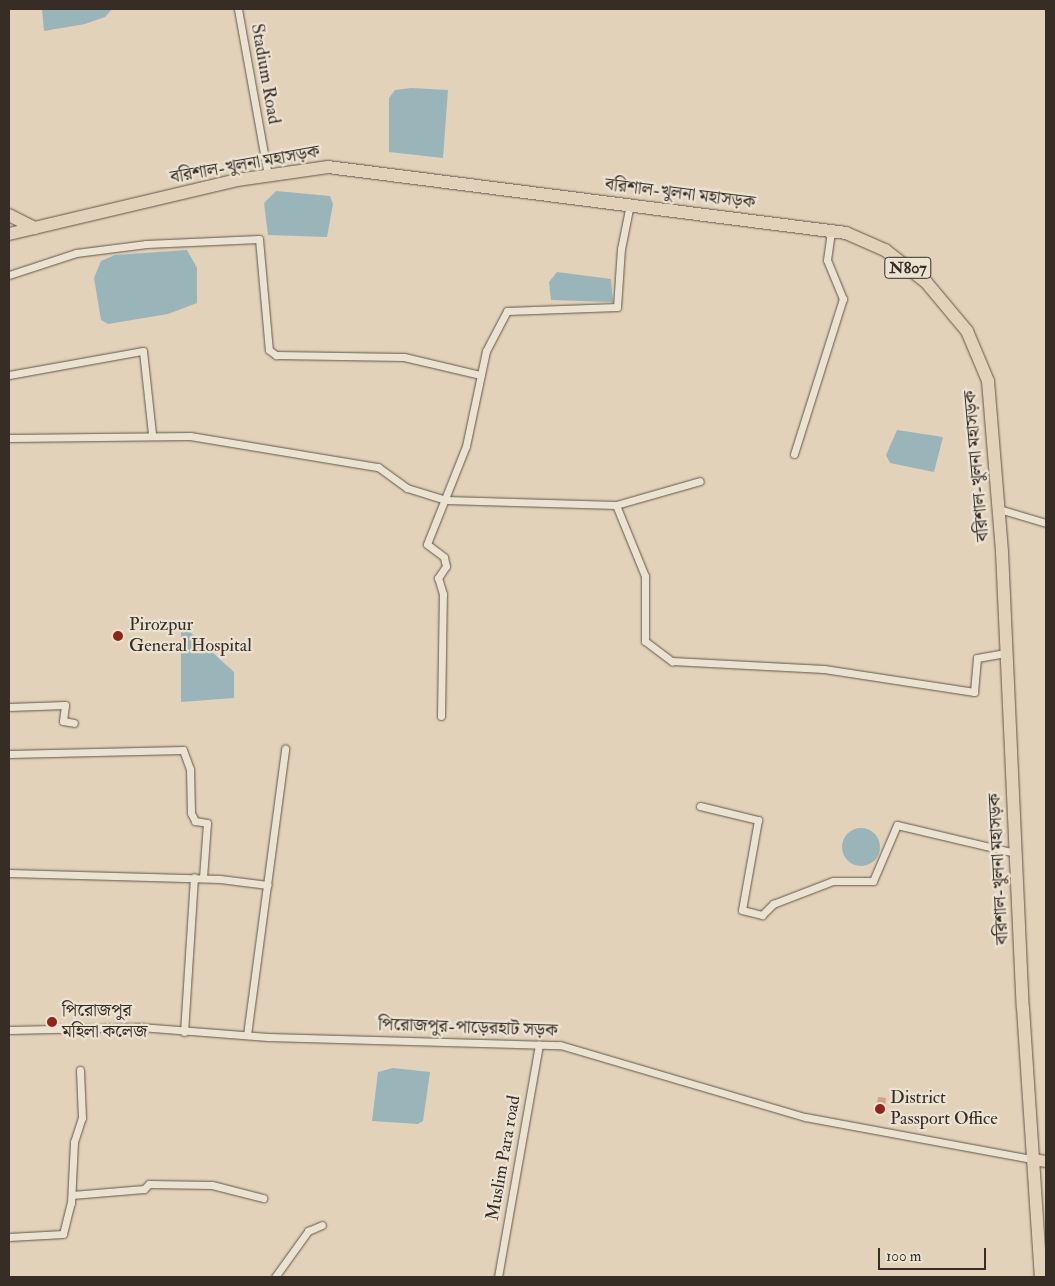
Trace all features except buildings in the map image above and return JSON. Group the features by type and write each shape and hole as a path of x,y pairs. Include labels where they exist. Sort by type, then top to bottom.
{"highway":[{"name":"বরিশাল-খুলনা মহাসড়ক","path":"9,234 268,174 328,166 831,231 885,250 926,282 967,331 988,381 999,509 1015,854 1032,1159 1041,1277"},
{"path":"9,215 35,228"}],"main road":[{"path":"1032,1159 1046,1161"}],"street":[{"name":"Stadium Road","path":"238,9 268,174"},
{"path":"441,716 443,594 438,578 446,566 444,557 427,544 446,500 474,419 481,375 493,330 507,311 618,307 621,249 630,204"},
{"path":"794,454 842,300 827,260 831,231"},
{"path":"9,275 76,253 146,244 259,239 269,350 276,355 404,357 481,375"},
{"path":"9,375 143,351 152,434"},
{"path":"9,438 152,434 198,437 378,467 407,488 446,500 616,505 700,481"},
{"path":"616,505 645,576 645,641 672,662 824,669 974,692 977,658 1006,653"},
{"path":"999,509 1046,523"},
{"path":"9,707 65,705 63,721 74,723"},
{"path":"247,1035 285,748"},
{"path":"9,754 183,750 190,768 189,808 195,821 207,823 203,878"},
{"path":"700,806 758,820 742,910 762,914 773,904 833,881 873,881 897,825 1015,854"},
{"path":"9,872 203,878 268,885"},
{"path":"184,1032 194,878"},
{"name":"পিরোজপুর-পাড়েরহাট সড়ক","path":"9,1030 140,1027 184,1032 540,1045 568,1048 805,1117 1032,1159"},
{"name":"Muslim Para road","path":"498,1277 540,1045"},
{"path":"9,1237 59,1238 72,1195 74,1142 82,1118 80,1070"},
{"path":"72,1195 144,1189 149,1184 194,1184 263,1198"},
{"path":"275,1277 308,1231 322,1226"}],"water":[{"path":"42,9 112,9 105,17 85,24 44,31"},
{"path":"411,88 448,90 443,158 389,152 389,98 395,90"},
{"path":"276,191 330,196 333,204 327,237 268,235 264,203"},
{"path":"187,250 197,268 197,303 168,314 108,324 101,320 94,278 101,261 115,255"},
{"path":"557,272 611,279 613,302 551,300 549,282"},
{"path":"897,430 943,437 934,472 890,463 886,455"},
{"path":"181,624 234,672 234,698 181,702"},
{"path":"861,828 874,834 880,847 874,860 861,866 848,860 842,847 848,834"},
{"path":"393,1068 430,1072 423,1121 418,1124 372,1121 378,1072"}],"place":[{"name":"Pirozpur General Hospital","path":"118,636"},
{"name":"পিরোজপুর মহিলা কলেজ","path":"52,1022"},
{"name":"District Passport Office","path":"880,1109"}]}
